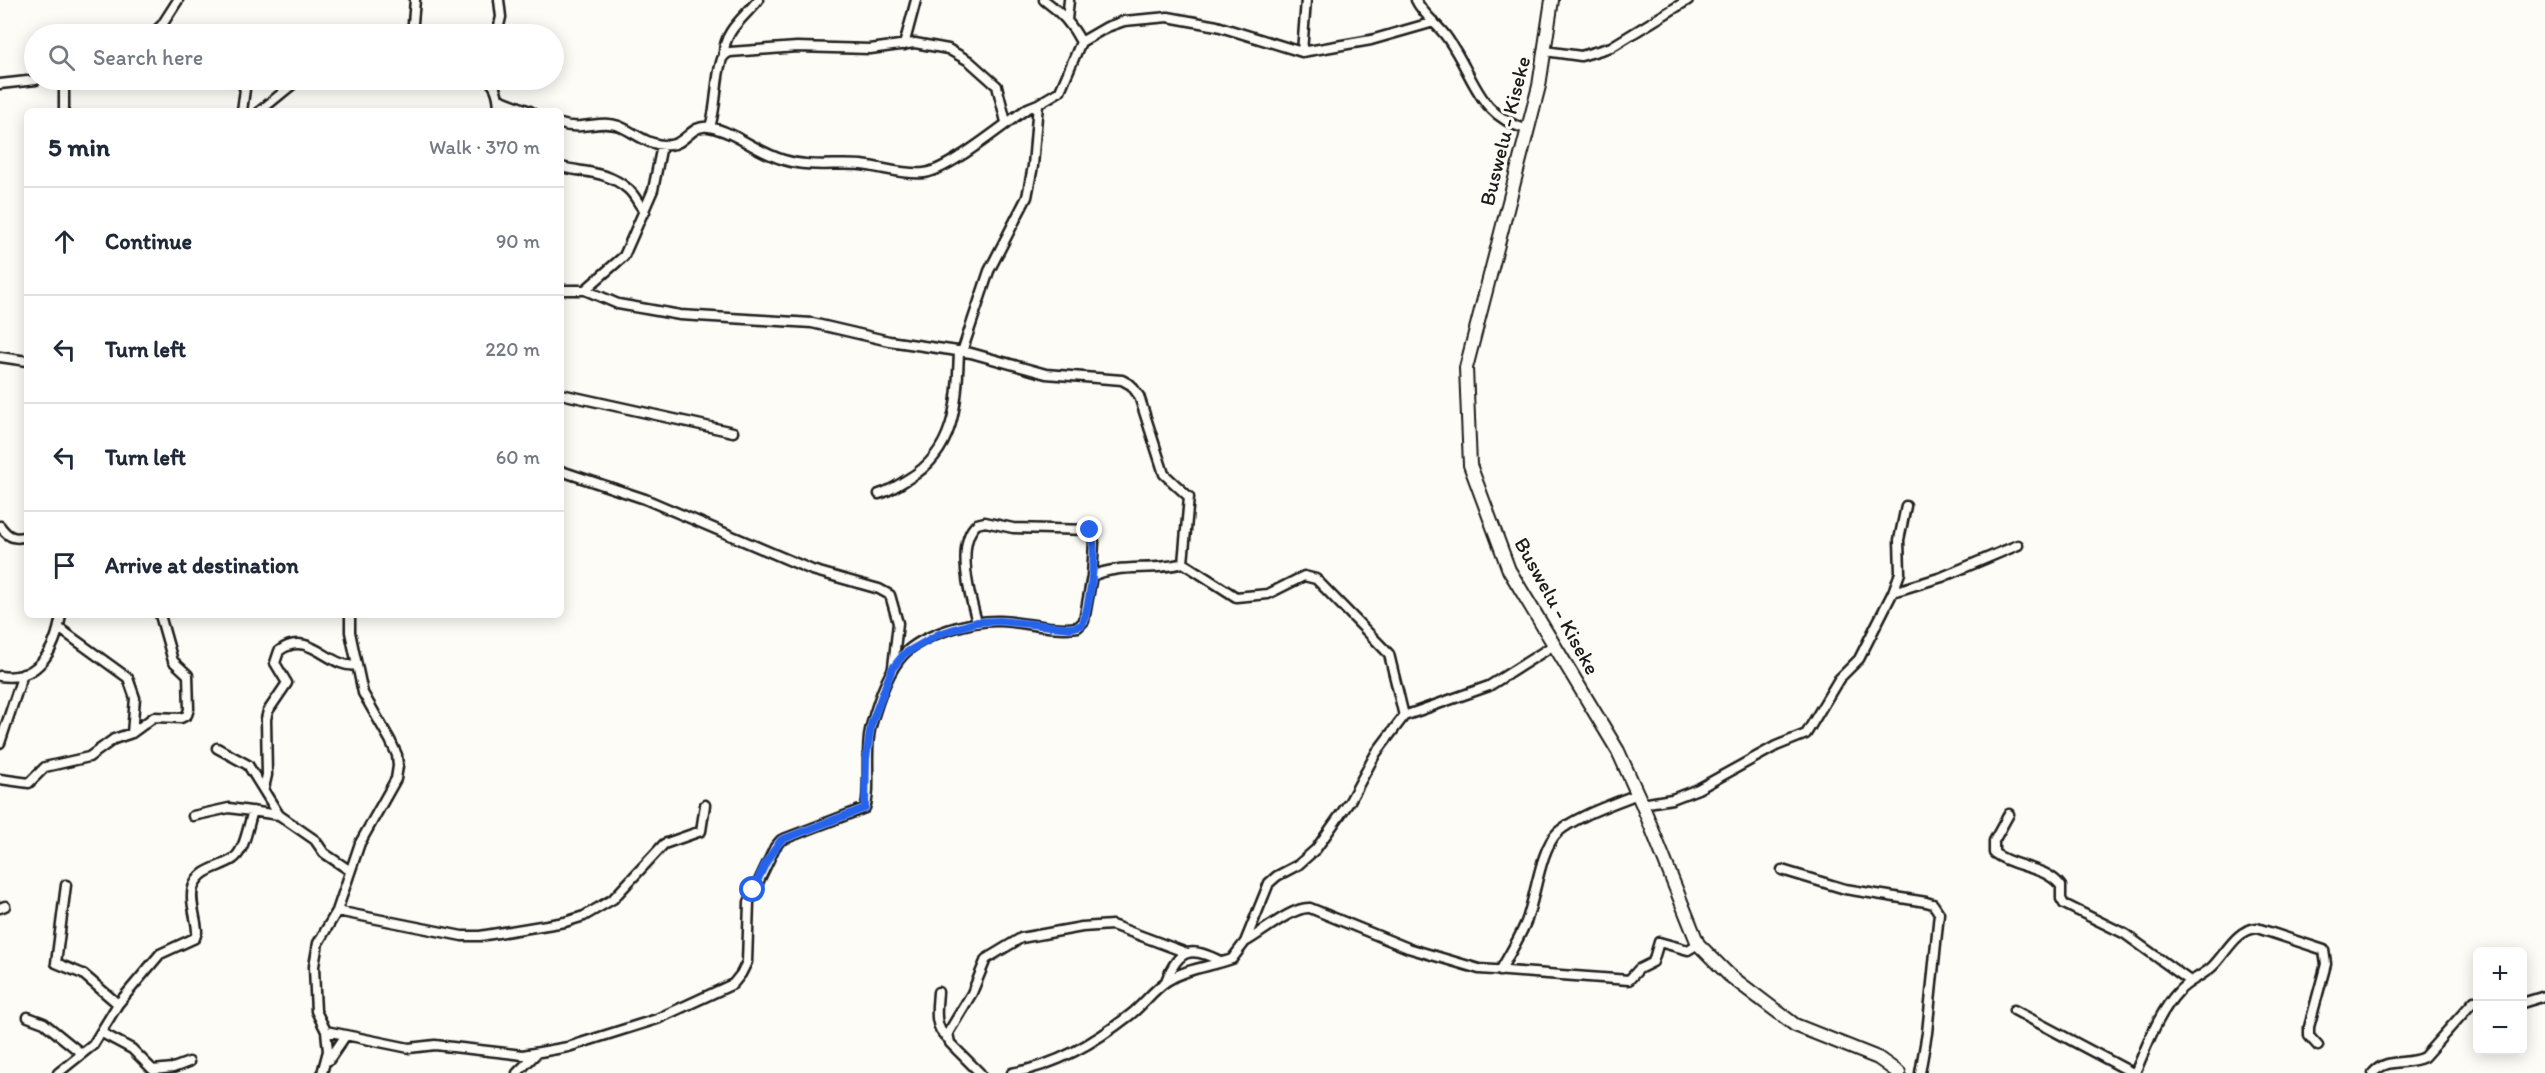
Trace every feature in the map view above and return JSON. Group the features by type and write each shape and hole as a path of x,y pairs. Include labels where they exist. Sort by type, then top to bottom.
{"main road":[{"name":"Buswelu - Kiseke","path":"1552,0 1545,51 1528,130 1466,368 1470,465 1509,570 1618,751 1698,944 1729,975 1795,1025 1878,1058 1899,1073"}],"street":[{"path":"413,24 415,0"},
{"path":"499,0 501,18 499,24"},
{"path":"710,127 724,46 729,35 758,0"},
{"path":"904,45 916,0"},
{"path":"1044,0 1067,20 1081,42"},
{"path":"1067,20 1069,0"},
{"path":"1302,52 1306,0"},
{"path":"1416,0 1448,39 1493,113 1507,124 1528,130"},
{"path":"1545,51 1581,56 1611,47 1688,0"},
{"path":"160,24 176,2"},
{"path":"564,125 577,128 598,125 620,126 642,140 662,145 679,142 700,127 710,127 743,141 766,155 797,164 859,165 922,173 941,169 1006,122 1060,91 1081,42 1107,27 1124,21 1168,17 1217,26 1302,52 1371,40 1434,22"},
{"path":"724,55 730,52 797,47 850,49 915,44 948,49 969,61 997,86 1006,122"},
{"path":"0,84 24,81"},
{"path":"64,90 64,108"},
{"path":"242,108 245,90"},
{"path":"264,108 286,90"},
{"path":"496,90 499,108"},
{"path":"499,99 522,108"},
{"path":"879,494 890,491 921,472 938,454 954,421 961,352 989,271 1027,197 1033,166 1038,104"},
{"path":"585,290 624,256 653,190 662,145"},
{"path":"564,167 595,171 608,176 628,189 645,212"},
{"path":"564,290 585,290 618,304 680,315 812,323 889,341 961,352 1046,374 1122,380 1131,385 1139,396 1164,474 1189,497 1183,562"},
{"path":"0,357 24,361"},
{"path":"564,395 733,432"},
{"path":"326,1031 409,1048 435,1045 508,1054 537,1053 568,1047 657,1019 733,984 747,962 749,902 775,847 790,836 865,808 866,759 871,725 892,669 898,623 890,595 879,589 812,570 645,499 564,472"},
{"path":"1500,971 1525,923 1538,885 1545,849 1568,826 1639,799 1672,799 1698,789 1776,746 1806,734 1839,680 1859,659 1893,592 1900,573 1899,540 1906,506"},
{"path":"892,669 904,654 919,644 977,622 1000,621 1078,627 1084,621 1092,576 1094,542 1090,530 1013,528 985,522 977,524 969,537 966,551 966,577 977,622"},
{"path":"0,526 7,536 14,538 24,536"},
{"path":"1893,592 1942,577 2018,545"},
{"path":"1092,576 1114,569 1167,568 1183,562"},
{"path":"1183,562 1236,597 1268,594 1304,576 1316,579 1389,654 1404,716"},
{"path":"0,676 14,678 45,660 57,640 61,618"},
{"path":"0,779 29,783 45,767 89,757 114,739 132,733 154,717 181,718 187,715 189,709 188,675 173,662 161,618"},
{"path":"327,1063 326,1031 316,1011 314,966 318,943 337,910 360,843 396,779 398,766 397,755 390,740 363,693 356,665 350,618"},
{"path":"59,628 128,678 135,698 132,733"},
{"path":"264,789 267,776 266,719 268,711 287,683 275,663 279,651 304,645 319,649 340,664 356,665"},
{"path":"1014,1073 1041,1068 1074,1053 1131,1014 1166,982 1203,965 1232,959 1245,942 1269,883 1276,876 1298,865 1316,849 1350,801 1376,753 1404,716 1489,686 1554,645"},
{"path":"0,743 23,674"},
{"path":"217,748 248,765 279,814 315,840 324,853 349,870"},
{"path":"337,910 462,936 480,936 565,922 601,908 664,844 701,831 705,805"},
{"path":"193,816 229,808 279,814"},
{"path":"58,1073 102,1033 118,1004 160,954 195,938 197,932 192,893 194,885 209,869 233,859 240,851 253,811"},
{"path":"2009,814 1994,841 1994,853 2018,866 2042,871 2054,877 2061,886 2061,899 2064,904 2125,934 2190,981"},
{"path":"1782,870 1845,889 1926,902 1937,909 1939,913 1927,1033 1920,1073"},
{"path":"66,885 56,963 83,974 118,1004"},
{"path":"1245,942 1294,910 1310,908 1408,948 1479,969 1629,980 1638,969 1653,962 1659,942 1688,950 1698,944"},
{"path":"947,1038 951,1027 972,993 986,959 1021,938 1082,927 1112,925 1187,953"},
{"path":"2014,1010 2134,1073 2158,1022 2177,992 2211,968 2240,935 2248,929 2258,928 2324,950 2326,964 2309,1027 2309,1036 2318,1046"},
{"path":"1166,982 1177,959 1187,953 1196,951 1222,962"},
{"path":"938,992 937,1019 942,1034 980,1073"},
{"path":"2527,1002 2545,996"},
{"path":"2373,1073 2388,1063 2416,1061 2424,1057 2473,1002"},
{"path":"28,1017 45,1023 81,1053"},
{"path":"102,1033 132,1049 153,1070 173,1068 189,1062"},
{"path":"322,1073 346,1035"},
{"path":"508,1054 516,1073 537,1053"},
{"path":"975,1073 985,1073"}],"route":[{"path":"753,890 765,864 781,840 865,808 866,759 871,725 892,669 904,654 939,634 977,622 1000,621 1071,628 1082,625 1092,576 1094,542 1090,530"}]}
